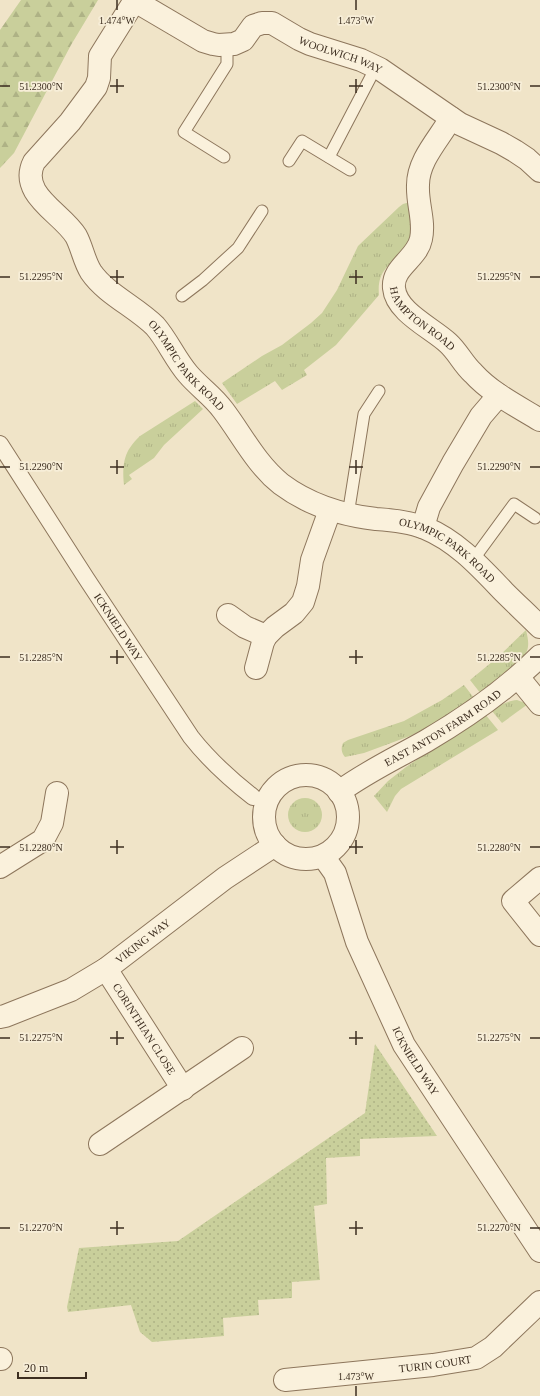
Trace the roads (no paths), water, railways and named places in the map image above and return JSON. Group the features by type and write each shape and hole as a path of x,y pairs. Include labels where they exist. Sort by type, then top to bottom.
{"street":[{"path":"135,1 203,41 212,44 227,45"},
{"name":"OLYMPIC PARK ROAD","path":"135,1 100,56 99,78 96,87 70,122 34,162 31,168 31,178 40,199 65,222 75,234 88,267 102,285 130,305 157,320 167,340 188,374 223,409 242,439 265,468 281,484 313,503 339,512 391,520 422,527 450,542 473,560 540,628"},
{"name":"WOOLWICH WAY","path":"227,45 243,40 253,26 268,22 276,25 298,39 361,60 376,67 407,86 460,124 509,147 527,159 540,171"},
{"name":"HAMPTON ROAD","path":"451,118 421,168 418,184 418,196 422,220 421,240 417,250 396,275 394,289 397,298 408,312 447,341 456,350 473,374 499,394 540,420"},
{"path":"422,527 429,507 453,463 481,416 499,394"},
{"name":"ICKNIELD WAY","path":"0,444 191,737 204,754 223,773 253,797"},
{"path":"256,668 266,636 275,627 294,613 303,602 308,586 312,560 339,512"},
{"path":"228,615 245,627 266,636"},
{"name":"EAST ANTON FARM ROAD","path":"339,792 355,780 450,727 499,694 540,656"},
{"path":"518,677 540,704"},
{"path":"311,776 326,781 339,792 347,809 346,828 343,837 338,844 323,856 314,858 297,858 289,856 275,845 266,831 264,814 268,800 278,786 294,777 311,776"},
{"path":"0,868 43,840 52,823 58,793"},
{"name":"VIKING WAY","path":"0,1016 5,1016 71,990 106,969 225,878 275,845"},
{"name":"ICKNIELD WAY","path":"323,856 335,873 357,942 404,1045 540,1251"},
{"path":"540,878 513,901 540,935"},
{"name":"CORINTHIAN CLOSE","path":"106,969 183,1089"},
{"path":"100,1144 242,1048"},
{"name":"TURIN COURT","path":"285,1380 434,1365 476,1358 493,1347 540,1302"}],"lane":[{"path":"224,158 184,132 227,64 227,45"},
{"path":"329,157 376,67"},
{"path":"289,161 302,141 350,170"},
{"path":"182,296 203,280 238,248 262,211"},
{"path":"339,512 364,414 378,391"},
{"path":"473,560 514,504 535,518"}]}
